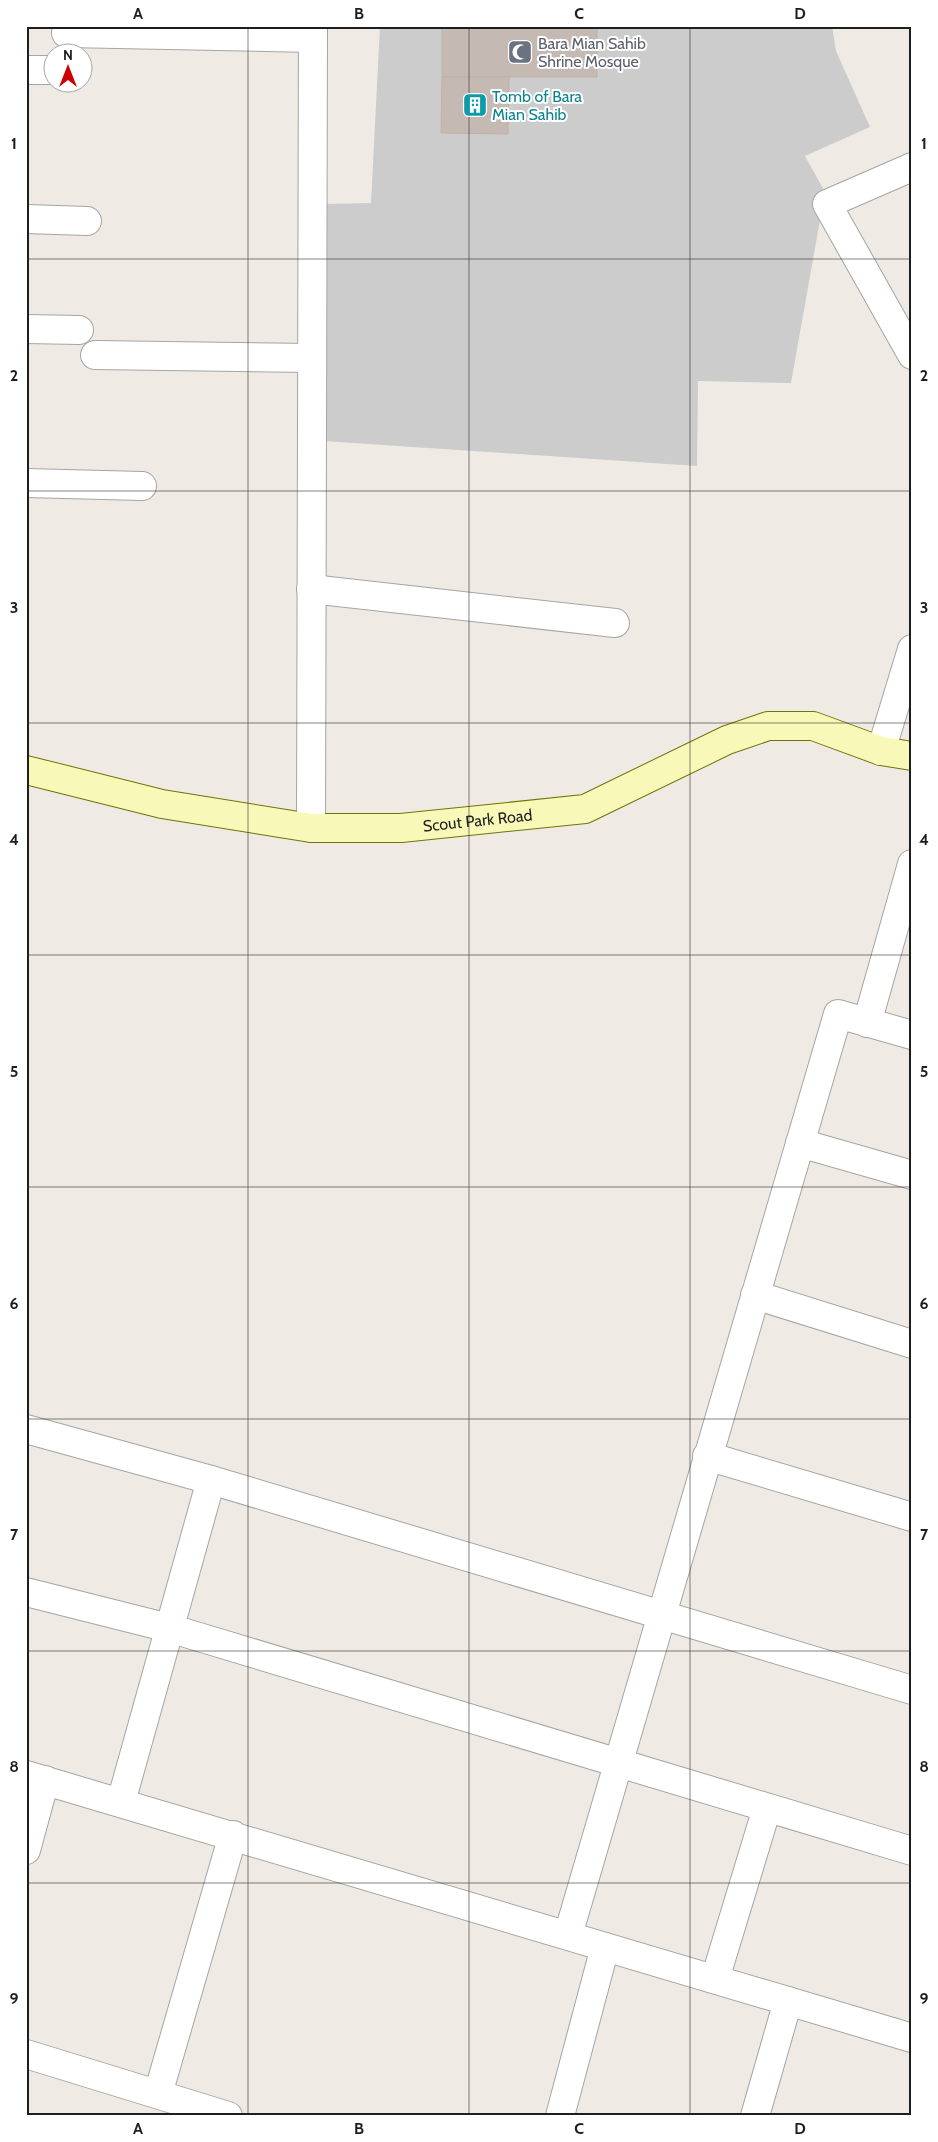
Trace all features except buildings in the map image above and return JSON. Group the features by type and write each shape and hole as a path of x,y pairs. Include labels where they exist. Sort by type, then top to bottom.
{"main road":[{"name":"Scout Park Road","path":"26,770 162,804 311,828 401,828 585,809 727,740 768,726 813,726 881,751 912,756"}],"street":[{"path":"66,33 313,32 311,828"},
{"path":"26,70 42,70"},
{"path":"912,167 827,204 912,355"},
{"path":"26,219 86,221"},
{"path":"26,329 79,330"},
{"path":"95,355 311,358"},
{"path":"26,483 142,486"},
{"path":"311,589 615,623"},
{"path":"881,751 912,649"},
{"path":"867,1022 912,864"},
{"path":"568,1935 838,1014 912,1035"},
{"path":"800,1142 912,1175"},
{"path":"755,1296 912,1344"},
{"path":"26,1429 211,1480 912,1690"},
{"path":"707,1456 912,1517"},
{"path":"121,1802 211,1480"},
{"path":"26,1592 169,1628 912,1851"},
{"path":"26,1850 36,1777 912,2038"},
{"path":"715,1979 767,1808"},
{"path":"158,2094 233,1835"},
{"path":"560,2116 605,1947"},
{"path":"754,2116 788,2001"},
{"path":"26,2054 228,2116"}],"shaded area":[{"path":"380,26 832,26 836,51 870,127 805,156 825,192 791,383 698,381 697,466 324,441 326,204 371,203"}],"place":[{"name":"Bara Mian Sahib Shrine Mosque","path":"520,52"},
{"name":"Tomb of Bara Mian Sahib","path":"475,105"}]}
